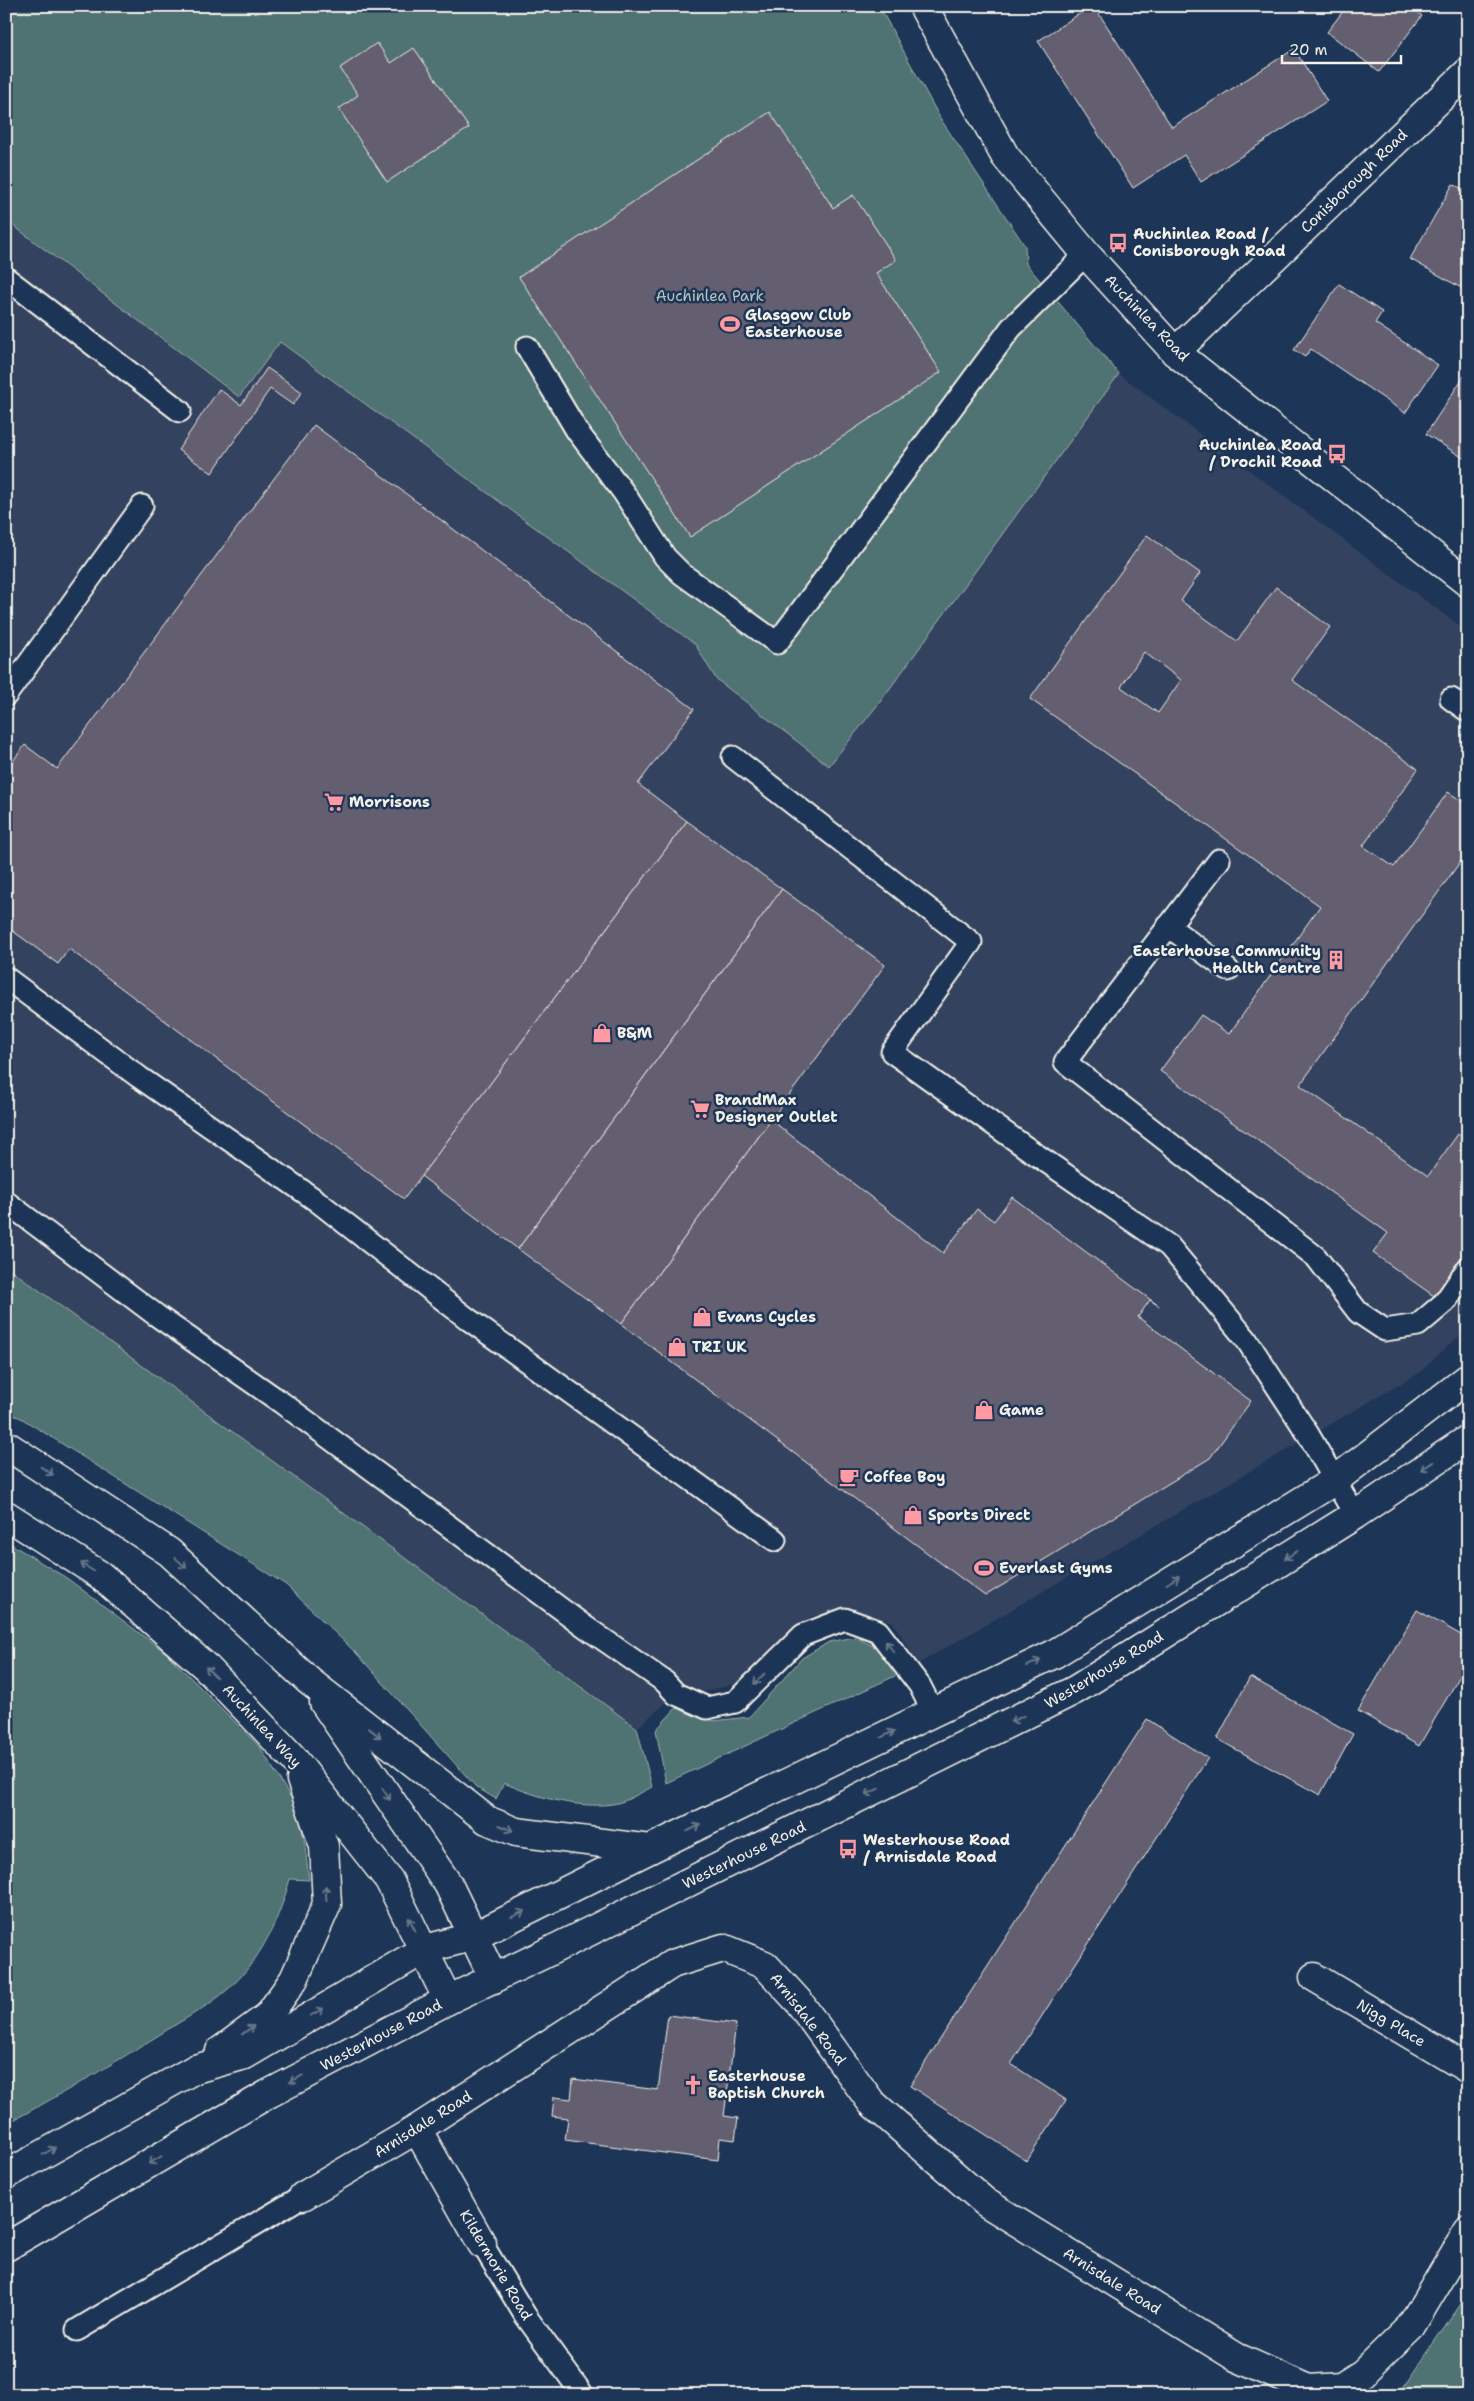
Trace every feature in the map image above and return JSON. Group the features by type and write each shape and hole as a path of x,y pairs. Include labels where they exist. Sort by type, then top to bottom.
{"street":[{"name":"Auchinlea Road","path":"923,6 1005,156 1086,254 1175,352 1468,583"},
{"name":"Conisborough Road","path":"1175,352 1468,72"},
{"path":"195,2069 245,2055 425,1949 475,1936 650,1849 1054,1654 1334,1481 1468,1378"},
{"name":"Westerhouse Road","path":"6,2247 268,2094 448,2000 494,1979 1075,1690 1355,1515 1468,1438"},
{"path":"6,1445 169,1552 309,1681 487,1820 516,1832 650,1849"},
{"name":"Auchinlea Way","path":"6,1515 100,1575 207,1668 293,1758 389,1880 425,1949 448,2000"},
{"path":"309,1681 448,1884 475,1936 494,1979"},
{"path":"6,2175 195,2069 268,2016 294,1979 327,1904 324,1846 293,1758"},
{"name":"Arnisdale Road","path":"303,2196 416,2129 672,1964 723,1948 765,1965 799,2002 871,2102 985,2202 1236,2358 1308,2389 1341,2387 1364,2373 1411,2326 1468,2231"},
{"name":"Nigg Place","path":"1314,1977 1468,2069"},
{"name":"Kildermorie Road","path":"416,2129 482,2244"}],"lane":[{"path":"527,347 577,431 624,493 665,557 682,574 777,643 1011,328 1086,254"},
{"path":"6,278 180,411"},
{"path":"6,695 142,506"},
{"path":"733,757 970,942 892,1052 1169,1246 1246,1339 1308,1434 1355,1515"},
{"path":"1219,860 1065,1062 1316,1258 1358,1312 1385,1330 1418,1325 1445,1302 1468,1268"},
{"path":"1168,926 1228,970"},
{"path":"6,978 139,1077 317,1201 468,1320 775,1540"},
{"path":"6,1202 156,1315 282,1403 587,1628 665,1682 676,1694 707,1708 735,1702 803,1635 846,1619 878,1631 920,1686 933,1712"},
{"name":"Arnisdale Road","path":"77,2330 303,2196"},
{"name":"Kildermorie Road","path":"482,2244 524,2315 583,2395"}],"shaded area":[{"path":"6,220 239,397 279,342 695,644 716,679 829,766 880,702 1119,374 1468,632 1468,1328 1419,1373 918,1664 893,1622 858,1612 812,1616 738,1683 667,1702 637,1728 6,1266"}],"green space":[{"name":"Auchinlea Park","path":"6,6 879,6 940,118 1025,246 1026,264 1119,374 880,702 829,766 716,679 695,644 280,342 239,397 6,220"},
{"path":"6,1266 637,1728 652,1787 618,1803 585,1805 557,1801 504,1783 496,1799 476,1787 358,1655 286,1585 21,1418 6,1412"},
{"path":"6,1541 68,1579 166,1653 260,1747 296,1806 304,1838 309,1880 290,1879 283,1903 262,1948 231,1987 200,2010 107,2067 6,2124"},
{"path":"855,1637 877,1648 897,1675 666,1783 656,1730 677,1707 713,1721 749,1717 802,1658 829,1642"},
{"path":"1468,2292 1468,2395 1398,2395"}],"building":[{"path":"1091,6 1094,6 1172,127 1294,49 1327,101 1201,182 1184,155 1133,188 1038,41"},
{"path":"1347,6 1411,6 1422,16 1379,72 1327,32"},
{"path":"377,43 391,63 414,48 469,128 387,182 339,109 358,95 340,68"},
{"name":"Glasgow Club Easterhouse","path":"770,112 833,208 853,195 876,229 896,260 876,273 941,372 690,537 519,277"},
{"path":"1453,184 1468,192 1468,285 1465,290 1410,259"},
{"path":"1339,284 1382,312 1375,323 1438,365 1405,413 1311,349 1305,357 1294,350"},
{"path":"267,368 302,392 293,405 270,389 212,473 178,450 219,389 241,405"},
{"path":"1464,376 1468,379 1468,461 1426,434"},
{"name":"Morrisons","path":"314,425 694,709 638,784 687,821 404,1199 69,949 58,964 6,926 6,770 25,745 57,769"},
{"name":"Easterhouse Community Health Centre","path":"1147,535 1200,573 1181,601 1237,641 1276,587 1330,627 1292,680 1418,769 1363,846 1394,867 1448,792 1468,805 1468,851 1300,1085 1428,1176 1458,1134 1468,1141 1468,1249 1434,1296 1373,1253 1388,1233 1160,1071 1201,1015 1229,1034 1320,906 1030,699","holes":["1144,652 1181,680 1158,713 1121,687"]},
{"name":"B&M","path":"687,821 782,889 518,1249 421,1176"},
{"name":"BrandMax Designer Outlet","path":"782,889 885,965 621,1324 518,1249"},
{"path":"771,1120 943,1253 977,1209 994,1221 1012,1197 1159,1306 1150,1300 1138,1317 1251,1401 1210,1458 985,1596 621,1324"},
{"path":"1417,1610 1468,1639 1468,1662 1419,1746 1358,1711"},
{"path":"1250,1677 1353,1734 1320,1795 1217,1739"},
{"path":"1147,1719 1208,1758 1011,2064 1066,2100 1027,2161 910,2086"},
{"name":"Easterhouse Baptish Church","path":"668,2015 736,2024 724,2116 738,2118 735,2140 720,2138 718,2160 565,2140 568,2118 552,2116 554,2097 571,2099 573,2079 658,2090"}],"place":[{"name":"Auchinlea Road / Conisborough Road","path":"1118,243"},
{"name":"Glasgow Club Easterhouse","path":"730,324"},
{"name":"Auchinlea Road / Drochil Road","path":"1337,454"},
{"name":"Morrisons","path":"334,802"},
{"name":"Easterhouse Community Health Centre","path":"1336,960"},
{"name":"B&M","path":"602,1033"},
{"name":"BrandMax Designer Outlet","path":"700,1109"},
{"name":"Evans Cycles","path":"702,1317"},
{"name":"TRI UK","path":"677,1347"},
{"name":"Game","path":"984,1410"},
{"name":"Coffee Boy","path":"849,1477"},
{"name":"Sports Direct","path":"913,1515"},
{"name":"Everlast Gyms","path":"984,1568"},
{"name":"Westerhouse Road / Arnisdale Road","path":"848,1849"},
{"name":"Easterhouse Baptish Church","path":"693,2085"}]}
